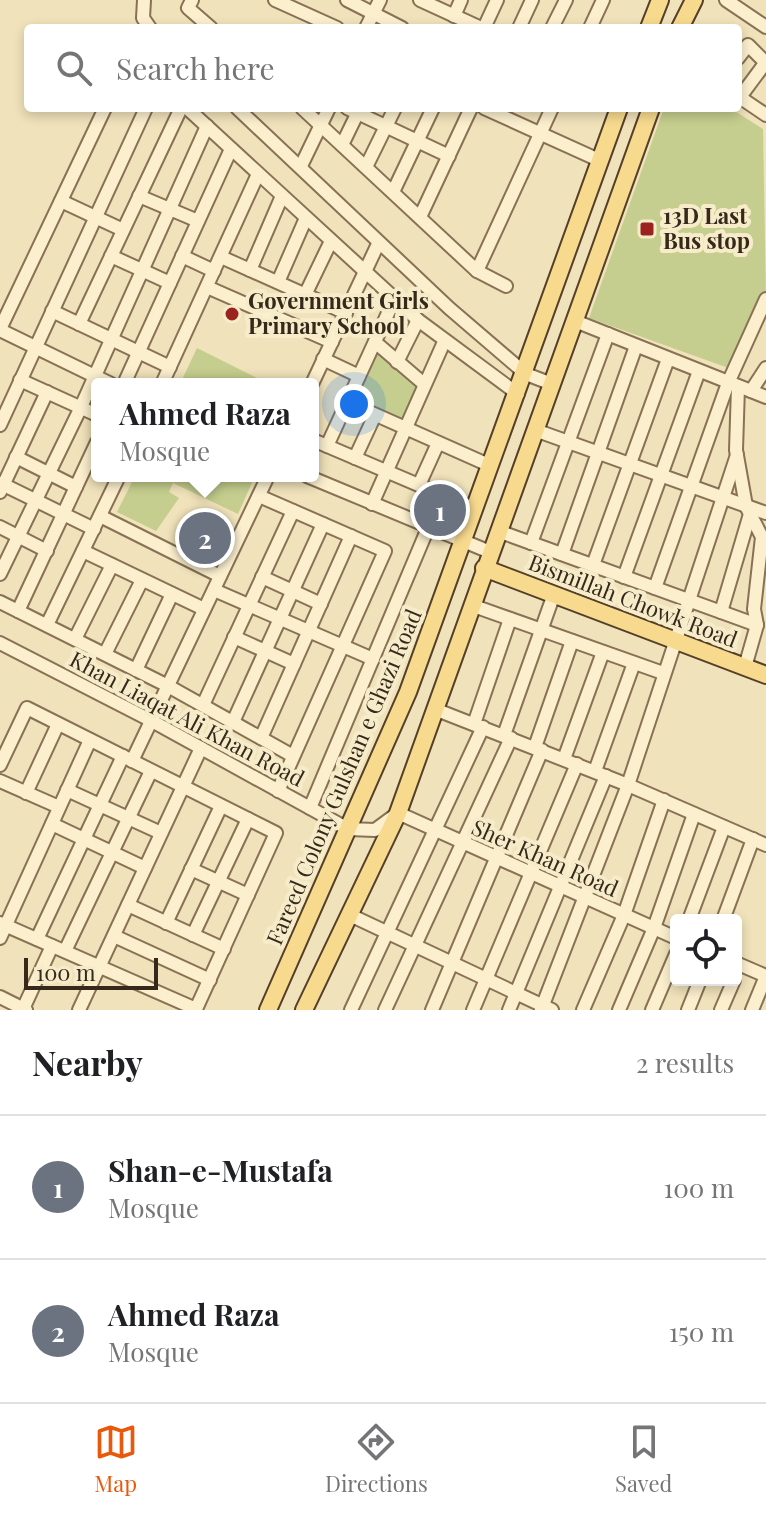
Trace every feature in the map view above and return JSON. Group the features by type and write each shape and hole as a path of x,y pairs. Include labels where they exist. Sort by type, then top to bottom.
{"main road":[{"path":"651,24 660,0"},
{"path":"682,24 694,0"},
{"name":"Fareed Colony Gulshan e Ghazi Road","path":"268,1010 408,692 526,374 618,112"},
{"path":"304,1010 398,813 650,112"},
{"name":"Bismillah Chowk Road","path":"487,560 554,594 766,675"}],"street":[{"path":"142,24 144,0"},
{"path":"192,0 188,8 206,24"},
{"path":"275,0 328,24"},
{"path":"347,0 393,24"},
{"path":"368,24 380,0"},
{"path":"421,0 471,24"},
{"path":"454,16 461,0"},
{"path":"479,24 497,0"},
{"path":"521,24 532,0"},
{"path":"554,24 566,0"},
{"path":"592,24 603,0"},
{"path":"726,0 766,27"},
{"path":"742,53 748,45 766,62 742,92"},
{"path":"742,98 763,114"},
{"path":"99,378 0,329 103,112"},
{"path":"0,425 144,112"},
{"path":"79,324 179,112"},
{"path":"191,112 394,300 444,342 518,394"},
{"path":"241,112 301,166 378,244 526,374 552,384"},
{"path":"306,112 477,271 506,286"},
{"path":"301,166 327,112"},
{"path":"342,145 354,112"},
{"path":"359,112 449,156"},
{"path":"366,167 393,112"},
{"path":"393,192 431,112"},
{"path":"420,217 469,112"},
{"path":"492,112 601,161"},
{"path":"477,271 550,112"},
{"path":"95,376 207,126"},
{"path":"127,378 231,149"},
{"path":"165,378 258,174"},
{"path":"139,196 198,221"},
{"path":"250,270 282,196"},
{"path":"61,201 123,230"},
{"path":"278,282 306,218"},
{"path":"305,295 331,241"},
{"path":"315,378 378,244"},
{"path":"111,256 170,283"},
{"path":"182,256 214,271"},
{"path":"221,257 346,313"},
{"path":"207,287 332,342"},
{"path":"655,588 692,486 739,387 766,299"},
{"path":"327,446 394,300"},
{"path":"52,311 170,367"},
{"path":"397,362 418,320"},
{"path":"575,321 766,397"},
{"path":"531,543 608,334"},
{"path":"375,342 424,384"},
{"path":"372,504 444,342"},
{"path":"562,554 636,346"},
{"path":"323,359 359,376"},
{"path":"593,565 668,359"},
{"path":"739,387 766,368"},
{"path":"624,577 699,371"},
{"path":"20,380 91,412"},
{"path":"0,574 91,385"},
{"path":"739,387 737,455 748,510 762,537 754,609 757,625 745,667"},
{"path":"47,392 1,486 94,529"},
{"path":"347,402 491,466"},
{"path":"355,458 375,415"},
{"path":"535,430 692,486 748,510 766,513"},
{"path":"319,443 475,509"},
{"path":"419,485 438,443"},
{"path":"18,611 91,455"},
{"path":"350,915 545,1009 628,785 737,455"},
{"path":"16,457 76,487"},
{"path":"319,481 463,542 487,560"},
{"path":"47,625 116,482"},
{"path":"37,939 100,805 152,721 265,482"},
{"path":"259,496 385,551 278,791"},
{"path":"721,612 748,510"},
{"path":"203,705 293,511"},
{"path":"100,516 220,576"},
{"path":"233,722 323,524"},
{"path":"0,527 47,551"},
{"path":"310,808 428,528"},
{"path":"498,531 757,625"},
{"path":"261,738 351,536"},
{"path":"83,551 204,609"},
{"path":"75,639 112,565"},
{"path":"262,577 321,604"},
{"path":"105,654 142,580"},
{"path":"214,590 373,659"},
{"path":"136,670 172,594"},
{"path":"385,1010 463,843 508,736 554,594"},
{"path":"0,602 168,686 293,756"},
{"path":"471,605 663,673"},
{"path":"351,1010 435,830 478,726 510,619"},
{"path":"234,637 294,664"},
{"path":"432,1010 497,858 539,748 572,641"},
{"name":"Khan Liaqat Ali Khan Road","path":"2,649 152,721 348,829"},
{"path":"473,1010 531,873 571,761 603,652"},
{"path":"509,1010 560,887 601,773 634,663"},
{"path":"0,765 27,708 276,833 196,1009 3,924"},
{"path":"437,710 601,773 766,845"},
{"path":"26,793 58,724"},
{"path":"0,938 3,924 90,740"},
{"path":"95,1010 80,1007 201,748"},
{"path":"65,951 151,771"},
{"path":"0,781 59,807"},
{"path":"67,790 161,833"},
{"path":"583,1010 624,915 664,800"},
{"path":"166,923 221,806"},
{"path":"348,829 375,830 398,813"},
{"name":"Sher Khan Road","path":"398,813 670,935"},
{"path":"619,1010 654,928 694,814"},
{"path":"193,935 248,819"},
{"path":"52,824 145,868"},
{"path":"691,914 724,827"},
{"path":"725,914 753,839"},
{"path":"191,869 248,895"},
{"path":"128,905 224,949"},
{"path":"114,936 210,980"},
{"path":"14,1006 52,946"},
{"path":"652,1010 670,968"},
{"path":"742,972 766,976 752,1010"},
{"path":"688,1010 698,986"},
{"path":"721,1010 731,986"}],"green space":[{"path":"663,112 736,112 763,129 766,298 734,370 589,318"},
{"path":"375,342 424,384 405,428 347,402"},
{"path":"197,348 257,378 183,378"},
{"path":"132,482 252,482 238,514 173,483 169,492 179,498 156,531 117,512"}],"place":[{"name":"13D Last Bus stop","path":"647,229"},
{"name":"Government Girls Primary School","path":"232,314"},
{"name":"Shan-e-Mustafa","path":"440,510"},
{"name":"Ahmed Raza","path":"205,538"}]}
